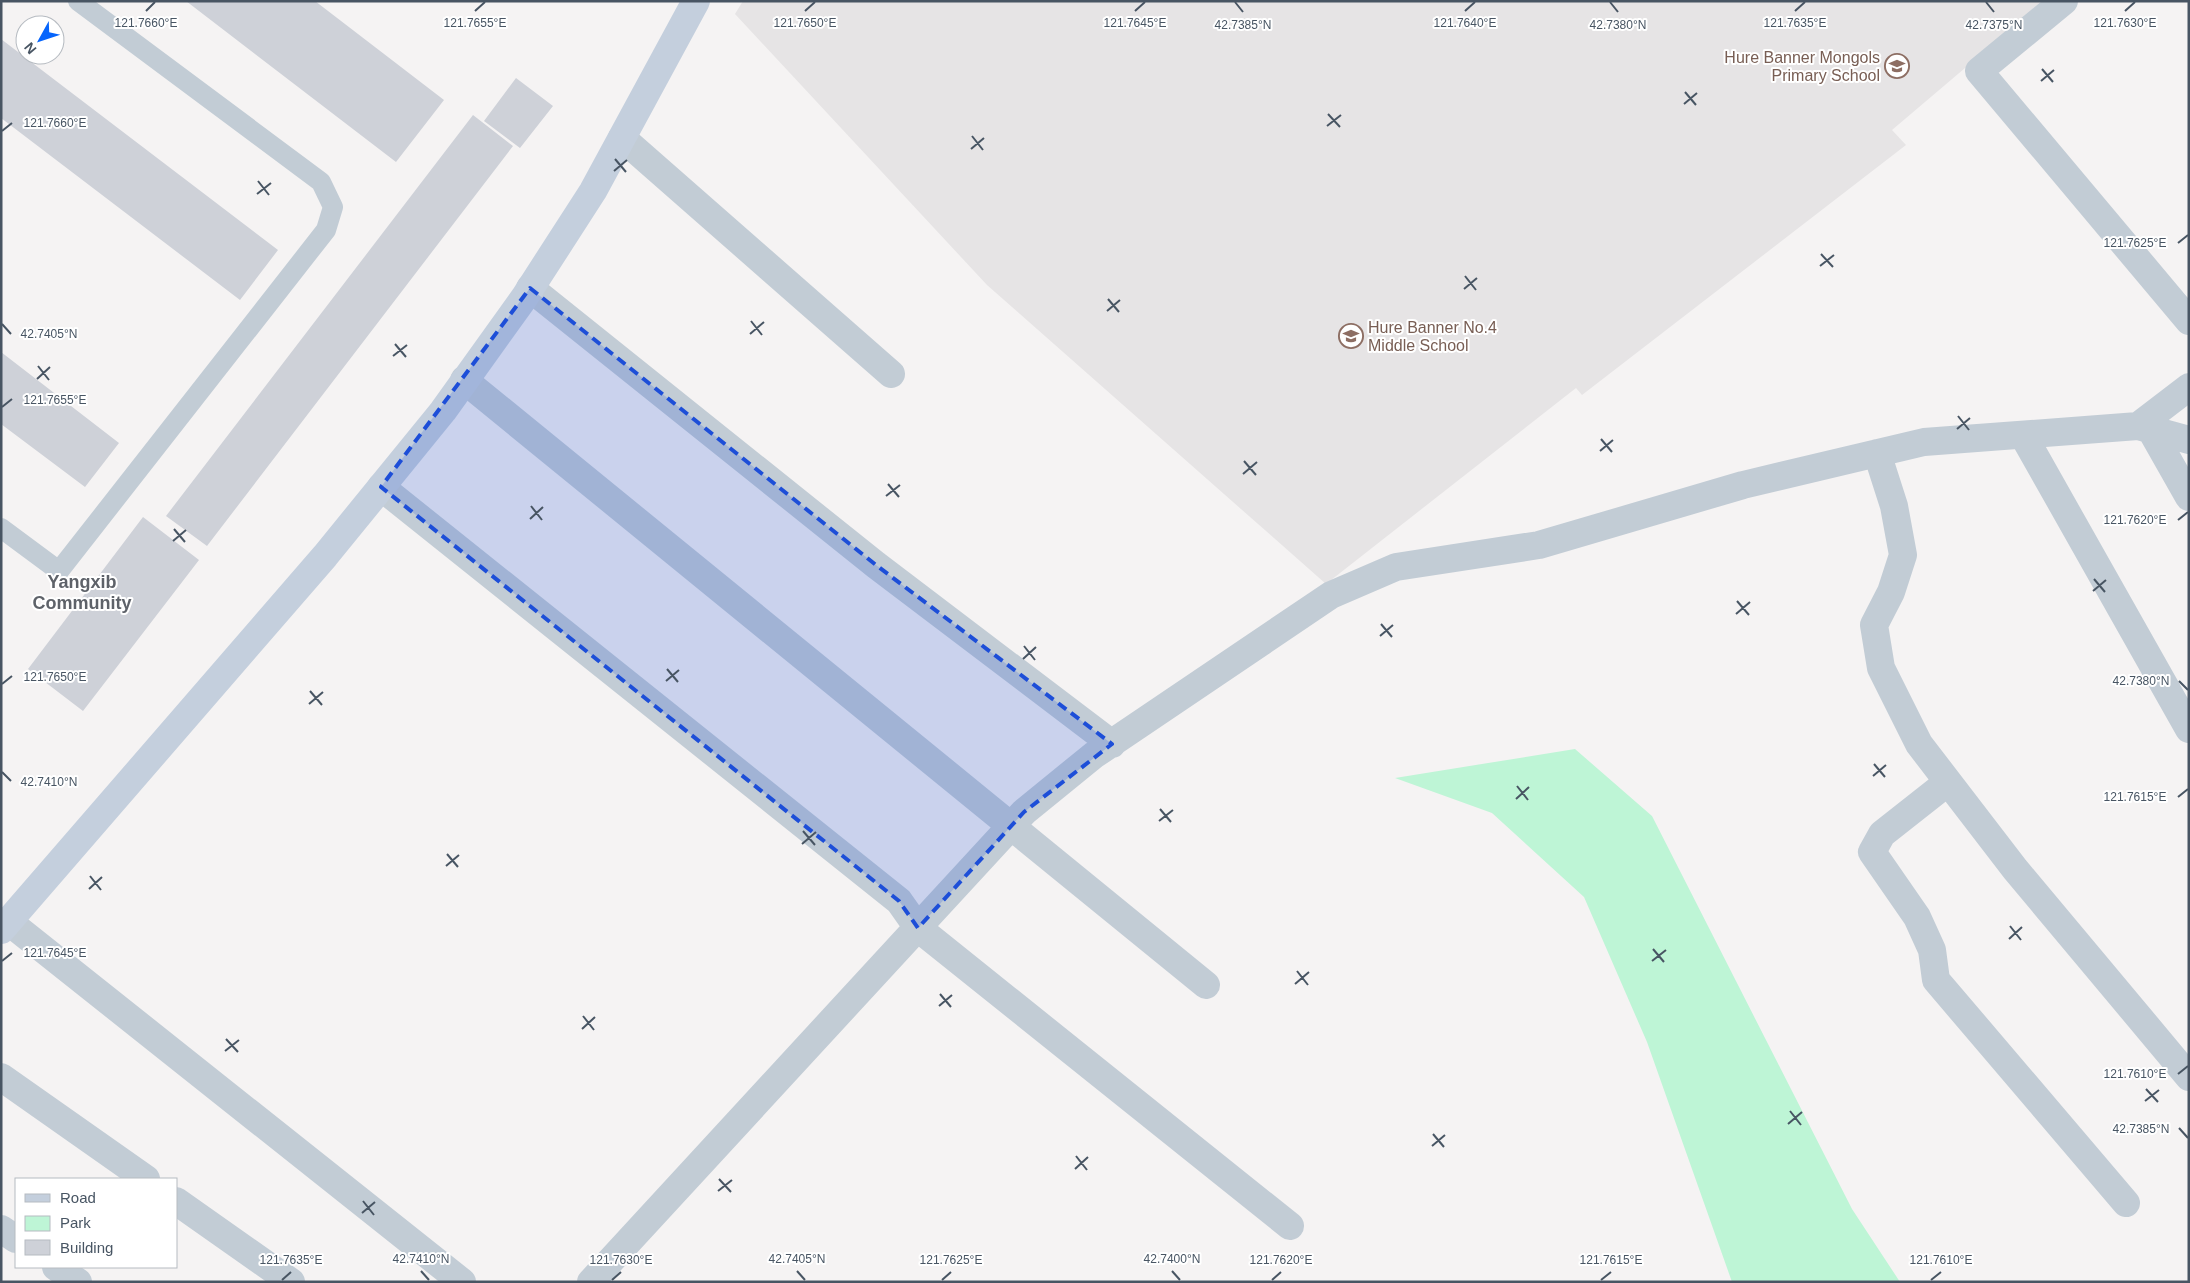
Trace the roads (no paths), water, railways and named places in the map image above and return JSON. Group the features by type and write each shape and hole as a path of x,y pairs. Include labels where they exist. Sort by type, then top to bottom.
{"main road":[{"path":"5,926 326,556 443,410 530,288 592,191 696,1"}],"street":[{"path":"2064,1 1979,72 2189,321"},
{"path":"622,138 891,374"},
{"path":"530,288 876,565 1112,744"},
{"path":"464,380 1206,985"},
{"path":"2144,428 2189,387"},
{"path":"2144,428 2189,497"},
{"path":"591,1282 1024,812 1112,744 1331,595 1396,567 1539,545 1742,485 1924,442 2144,428 2189,440"},
{"path":"2023,435 2189,729"},
{"path":"1877,453 1894,506 1903,555 1891,592 1874,625 1882,668 1919,744 2014,869 2189,1077"},
{"path":"381,487 899,901 918,928 1290,1226"},
{"path":"1948,782 1882,834 1872,852 1917,917 1932,950 1936,980 2126,1203"},
{"path":"5,926 462,1282"},
{"path":"1,1077 145,1178"},
{"path":"178,1202 291,1282"},
{"path":"1,1229 15,1239"},
{"path":"57,1268 78,1282"}],"lane":[{"path":"1,528 59,571 326,230 333,207 321,182 78,1"}],"place":[{"name":"Hure Banner Mongols Primary School","path":"1897,66"},
{"name":"Hure Banner No.4 Middle School","path":"1351,336"}],"district":[{"name":"Yangxib Community","path":"82,592"}]}
